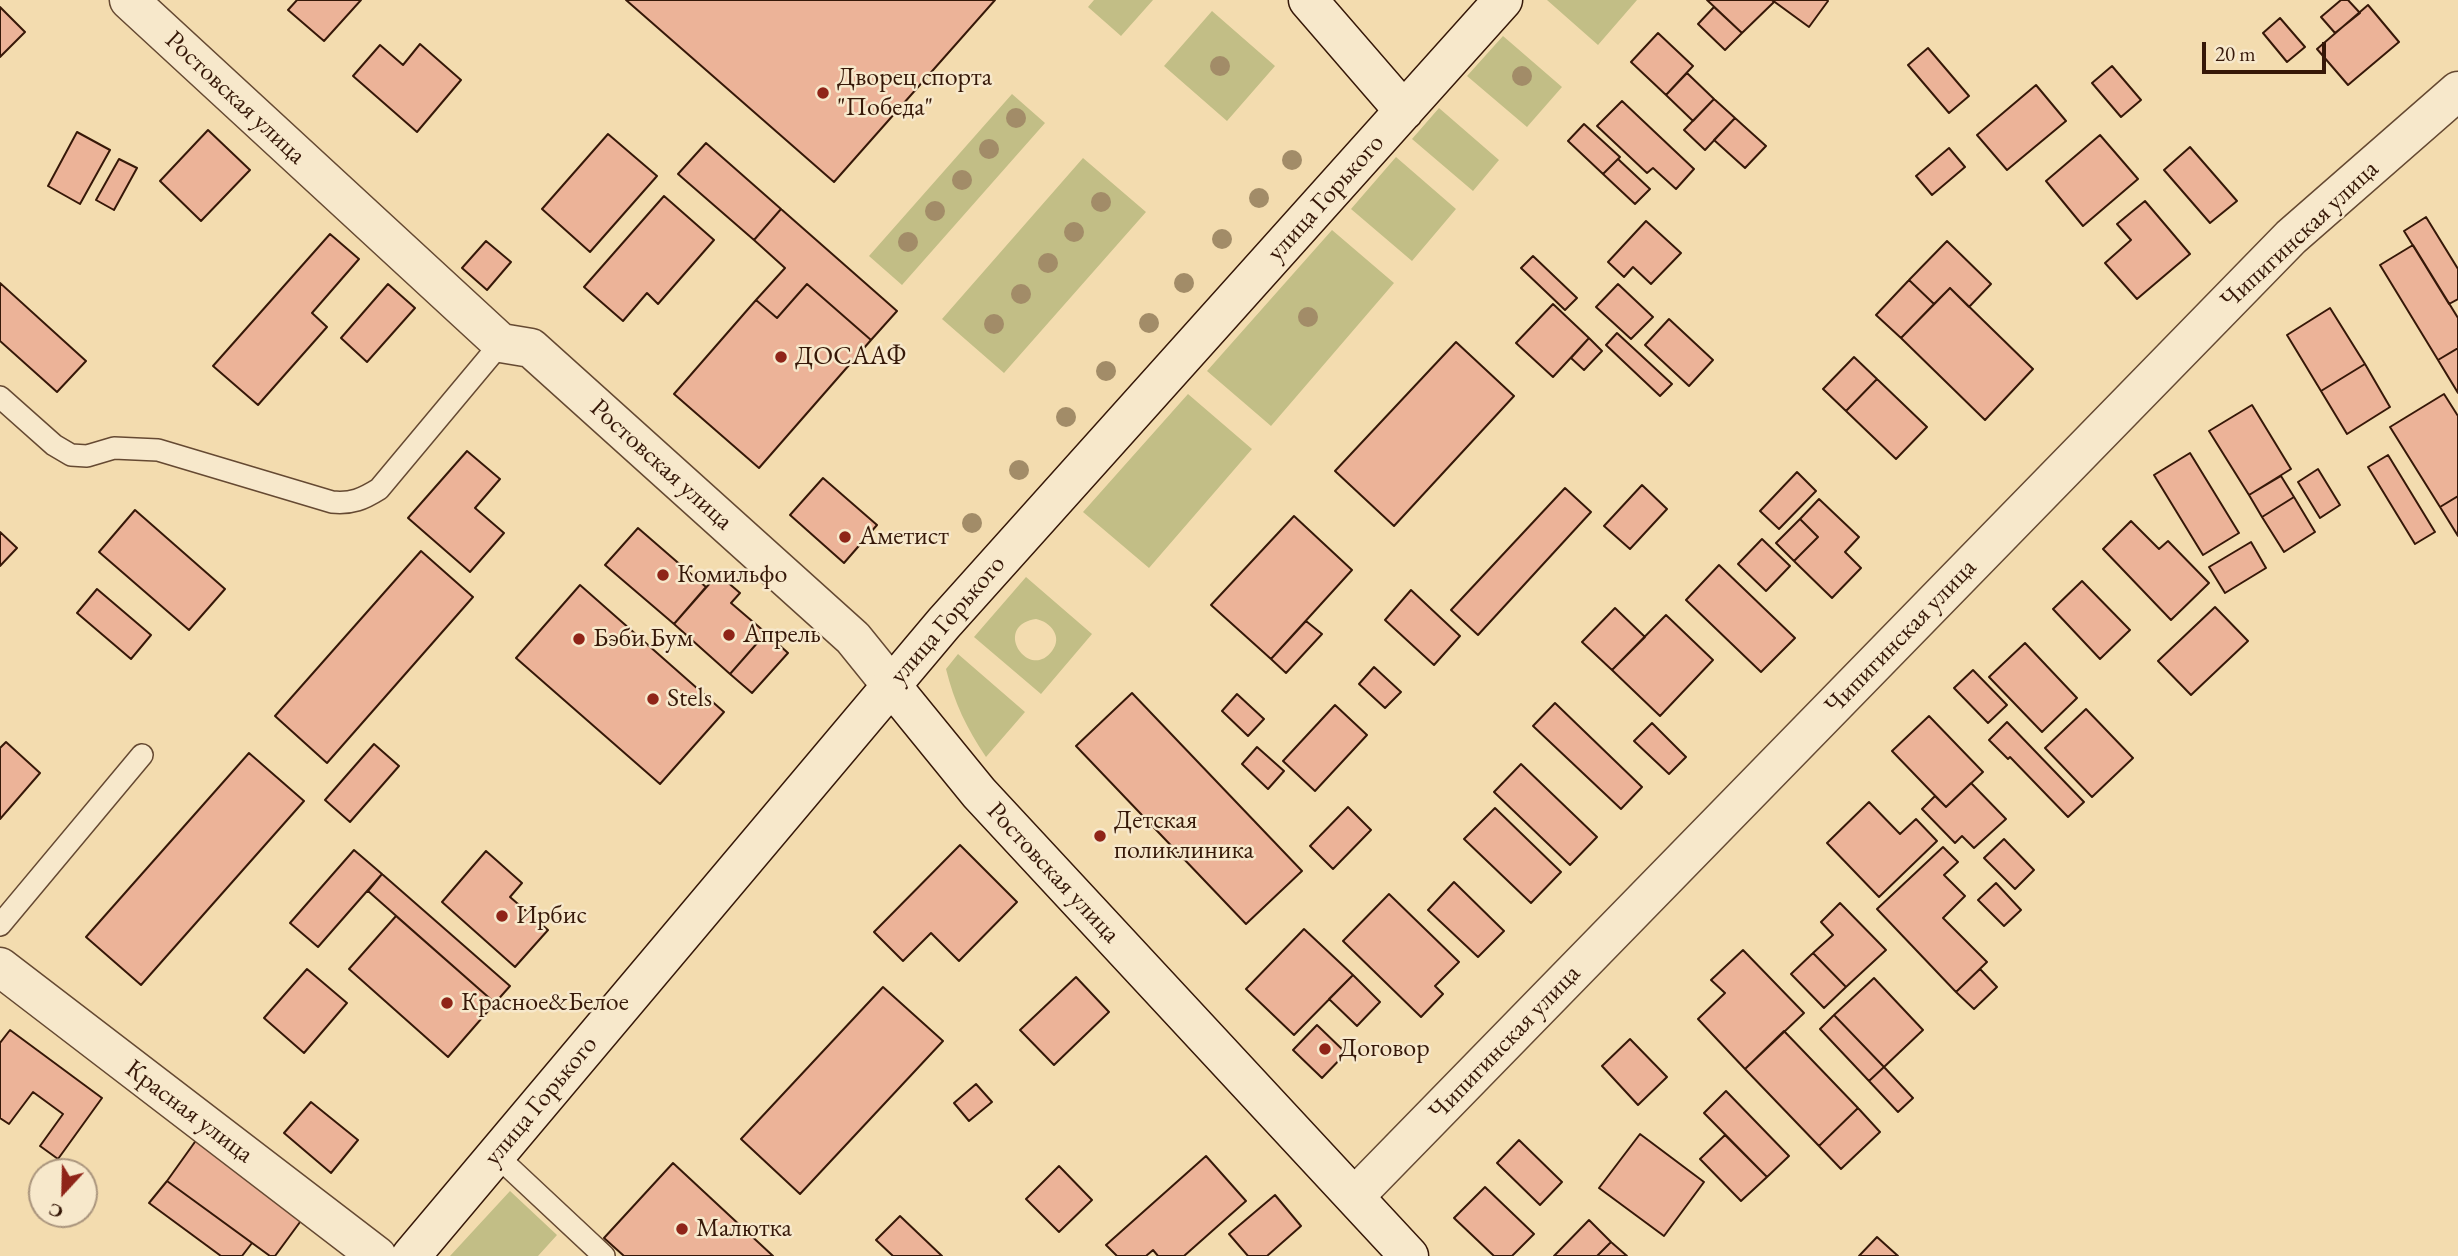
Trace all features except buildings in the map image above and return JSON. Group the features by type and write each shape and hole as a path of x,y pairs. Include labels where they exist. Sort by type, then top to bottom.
{"street":[{"name":"Ростовская улица","path":"129,0 501,343 531,348 853,638 979,793 1409,1256"},
{"path":"1308,0 1404,111"},
{"name":"улица Горького","path":"411,1256 891,685 1503,0"},
{"name":"Чипигинская улица","path":"1355,1196 2291,237 2458,91"},
{"name":"Красная улица","path":"0,967 377,1256"}],"lane":[{"path":"0,397 54,445 71,455 87,456 114,448 158,450 332,502 349,503 379,489 501,343"},
{"path":"0,925 142,755"},
{"path":"496,1156 604,1256"}],"shaded area":[{"path":"1094,0 1153,0 1121,36 1088,7"},
{"path":"1547,0 1637,0 1598,45"},
{"path":"1212,11 1275,66 1227,121 1164,66"},
{"path":"1503,36 1562,87 1527,127 1467,76"},
{"path":"1012,94 1045,123 902,285 869,256"},
{"path":"1439,108 1499,160 1473,191 1412,139"},
{"path":"1396,157 1456,209 1412,261 1351,209"},
{"path":"1083,158 1146,212 1004,373 942,319"},
{"path":"1332,230 1394,283 1271,426 1207,371"},
{"path":"1188,394 1252,449 1149,568 1083,512"},
{"path":"1026,577 1092,634 1041,694 974,637","holes":["1036,619 1054,631 1055,646 1043,659 1033,660 1018,649 1016,631 1023,624"]},
{"path":"958,654 1025,712 986,757 962,715 949,681 946,669"},
{"path":"510,1191 557,1235 538,1256 450,1256"}],"place":[{"name":"Дворец спорта \"Победа\"","path":"823,93"},
{"name":"ДОСААФ","path":"781,357"},
{"name":"Аметист","path":"845,537"},
{"name":"Комильфо","path":"663,575"},
{"name":"Апрель","path":"729,635"},
{"name":"Бэби Бум","path":"579,639"},
{"name":"Stels","path":"653,699"},
{"name":"Детская поликлиника","path":"1100,836"},
{"name":"Ирбис","path":"502,916"},
{"name":"Красное&Белое","path":"447,1003"},
{"name":"Договор","path":"1325,1049"},
{"name":"Малютка","path":"682,1229"}]}
